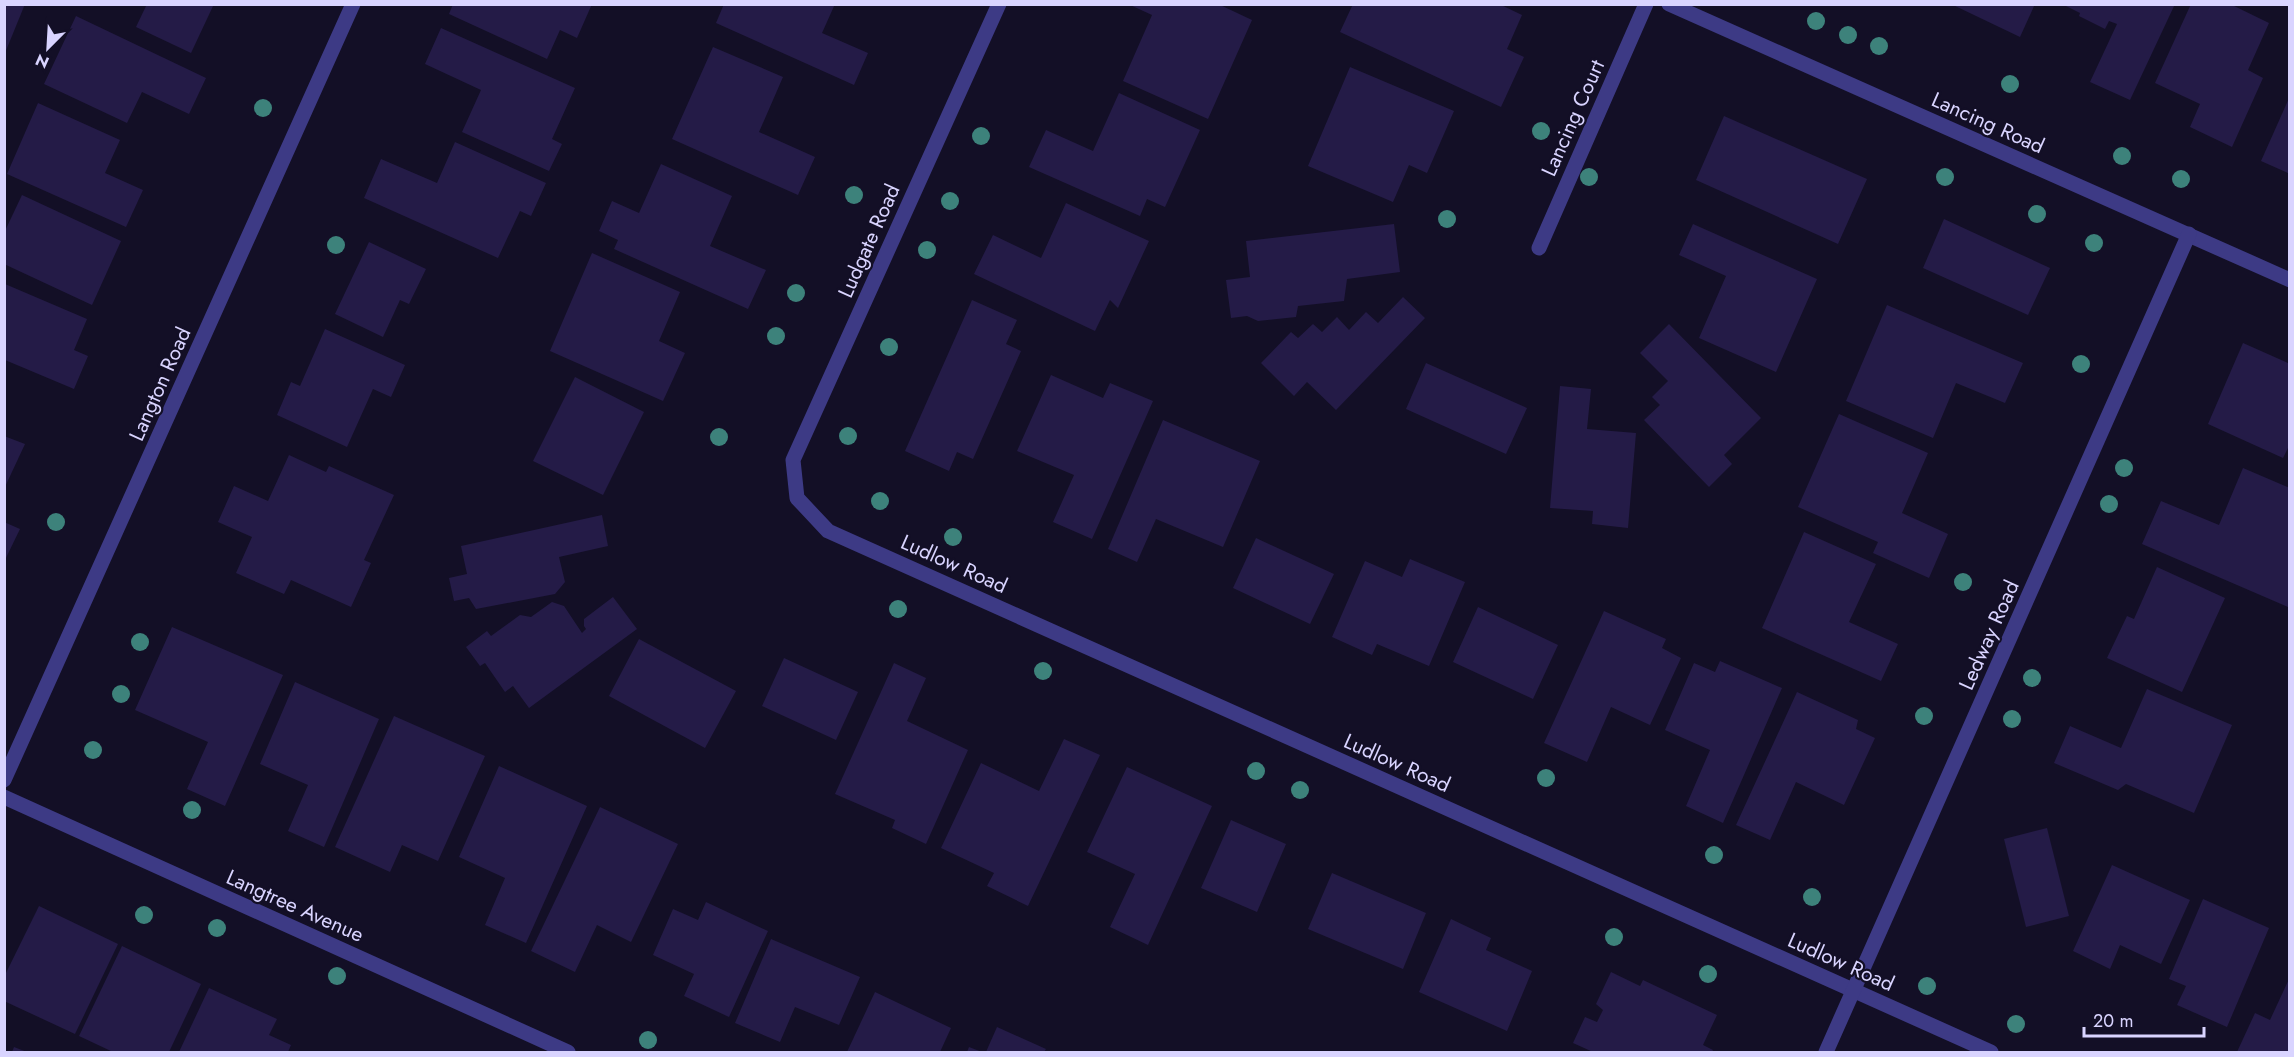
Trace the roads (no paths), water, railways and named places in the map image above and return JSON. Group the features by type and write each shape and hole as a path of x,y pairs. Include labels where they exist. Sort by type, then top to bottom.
{"street":[{"name":"Langton Road","path":"4,780 353,4"},
{"name":"Ludgate Road","path":"797,498 793,460 999,4"},
{"name":"Lancing Court","path":"1539,248 1646,4"},
{"name":"Lancing Road","path":"1669,4 2289,280"},
{"name":"Ledway Road","path":"1826,1053 2189,234"},
{"name":"Ludlow Road","path":"797,498 828,531 1991,1053"},
{"name":"Langtree Avenue","path":"4,797 568,1053"}]}
